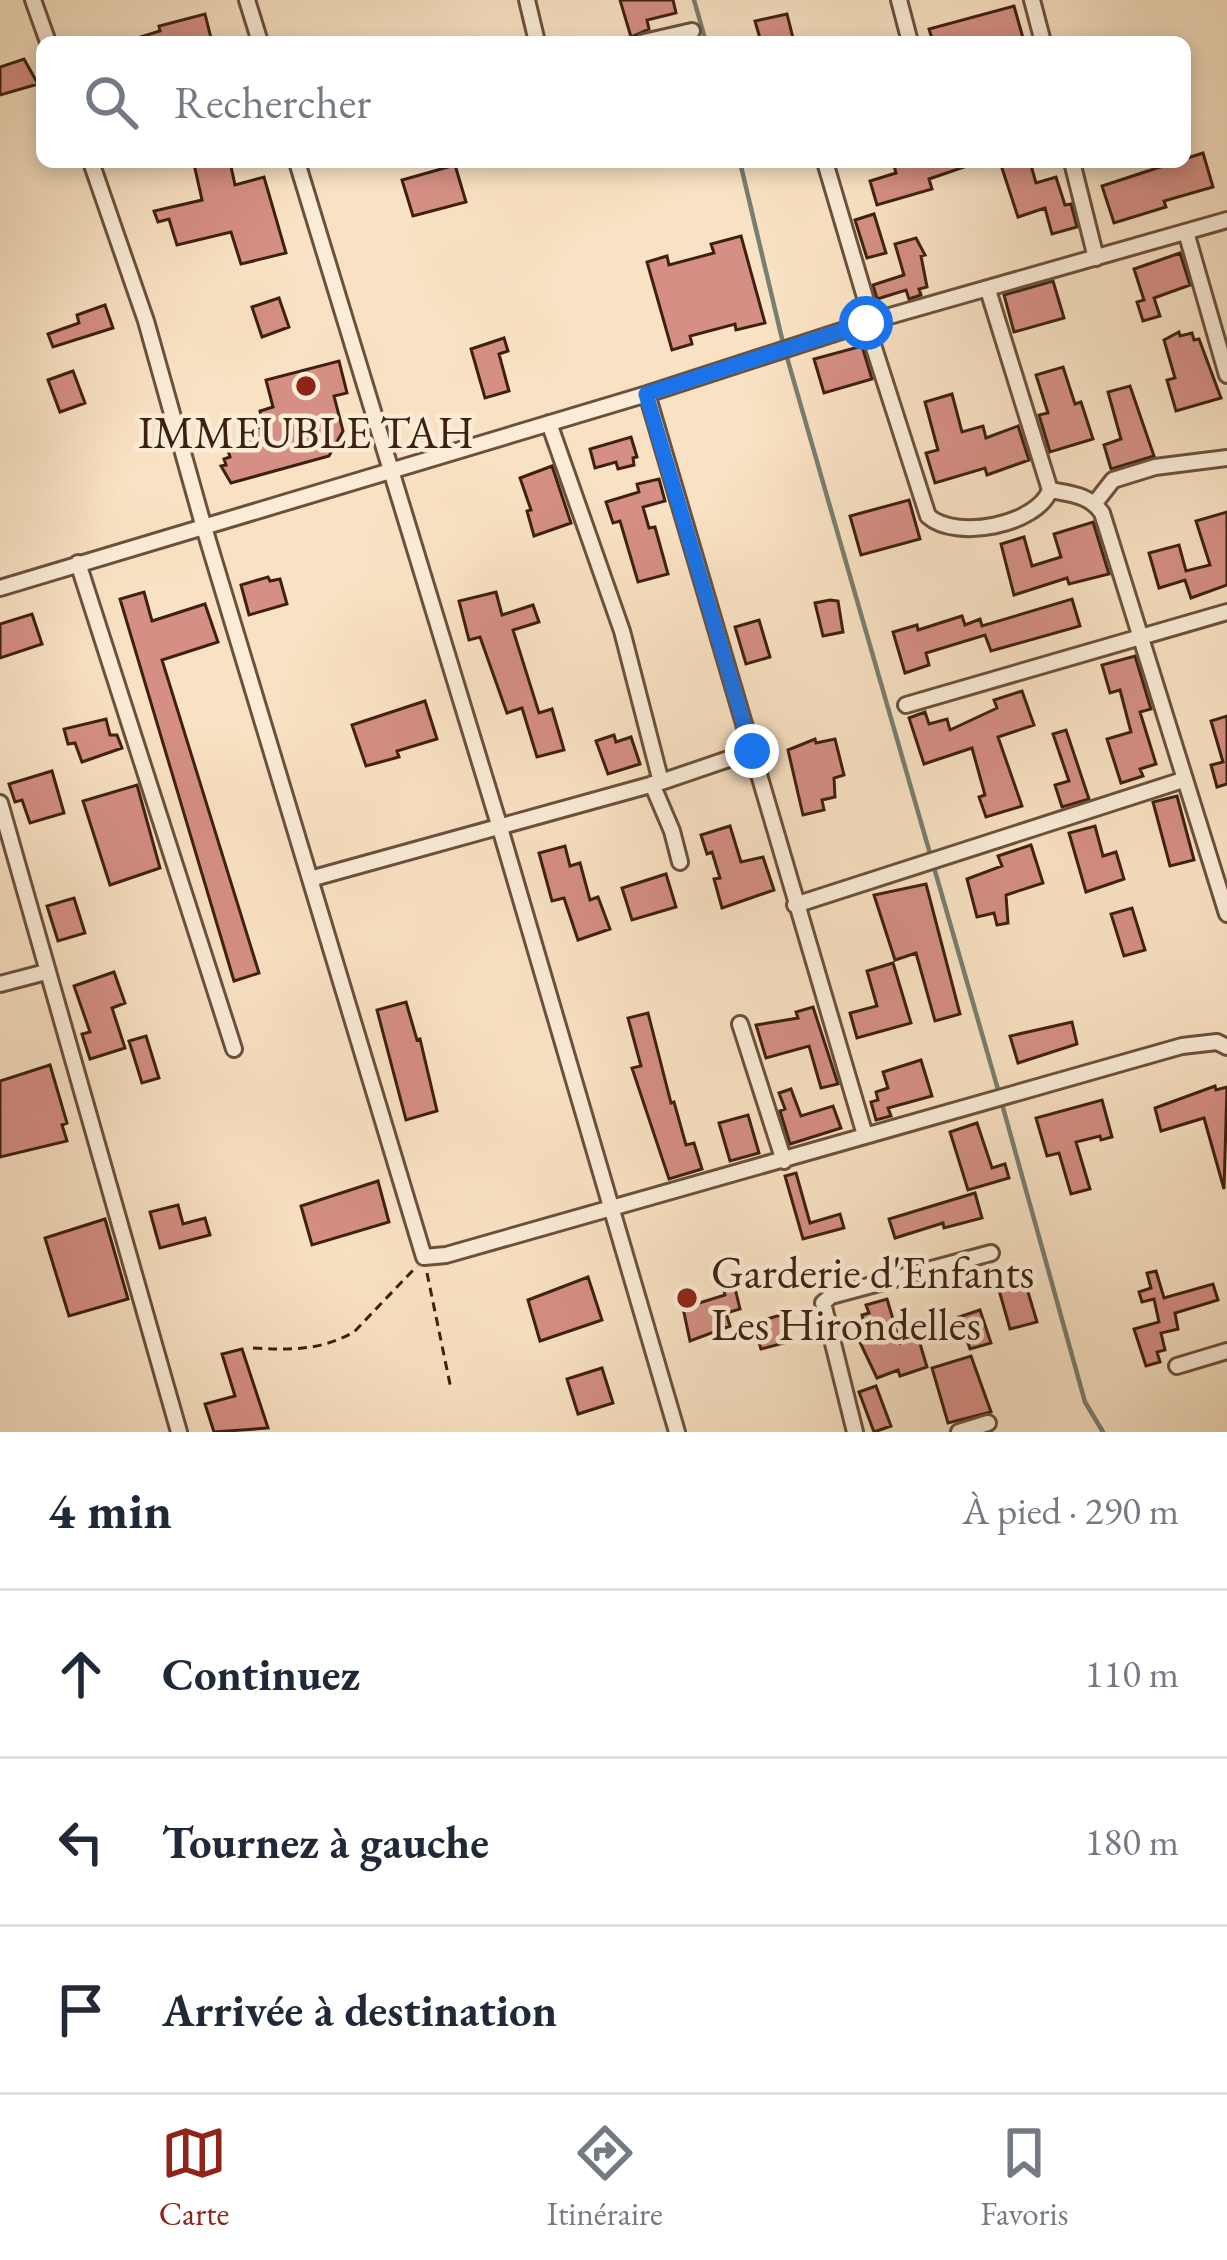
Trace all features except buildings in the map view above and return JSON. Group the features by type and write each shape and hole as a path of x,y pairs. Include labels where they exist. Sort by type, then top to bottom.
{"street":[{"path":"33,0 46,36"},
{"path":"248,0 258,36"},
{"path":"527,0 536,36"},
{"path":"899,0 908,36"},
{"path":"1032,0 1041,36"},
{"path":"670,36 692,31"},
{"path":"93,168 146,321 424,1257 446,1255 784,1161 1182,1046 1217,1042 1227,1047"},
{"path":"299,168 677,1432"},
{"path":"828,168 928,517 937,524 974,528 1004,522 1037,509 1050,490"},
{"path":"1073,168 1096,259"},
{"path":"0,588 869,322 1227,220"},
{"path":"1186,232 1227,375"},
{"path":"988,290 1050,490"},
{"path":"646,394 865,1136"},
{"path":"549,423 622,632 656,783 680,862"},
{"path":"1095,503 1113,480 1155,467 1227,458"},
{"path":"1050,490 1095,503"},
{"path":"1095,503 1142,635 1227,914"},
{"path":"78,563 234,1049"},
{"path":"906,705 1227,612"},
{"path":"310,879 656,783 752,751"},
{"path":"795,905 1183,780"},
{"path":"0,803 179,1432"},
{"path":"0,984 46,972"},
{"path":"740,1024 784,1161"},
{"path":"855,1432 823,1303 991,1253"},
{"path":"1177,1366 1227,1351"},
{"path":"959,1432 988,1423"}],"path":[{"path":"253,1348 300,1350 341,1339 395,1292 424,1257"},
{"path":"424,1257 452,1389"}],"waterway":[{"path":"694,0 704,36"},
{"path":"741,168 783,343"},
{"path":"786,354 999,1093"},
{"path":"1002,1104 1085,1402 1103,1432"}],"place":[{"name":"IMMEUBLE TAH","path":"306,386"},
{"name":"Garderie d'Enfants Les Hirondelles","path":"687,1298"}],"route":[{"path":"752,751 646,394 866,323"}]}
